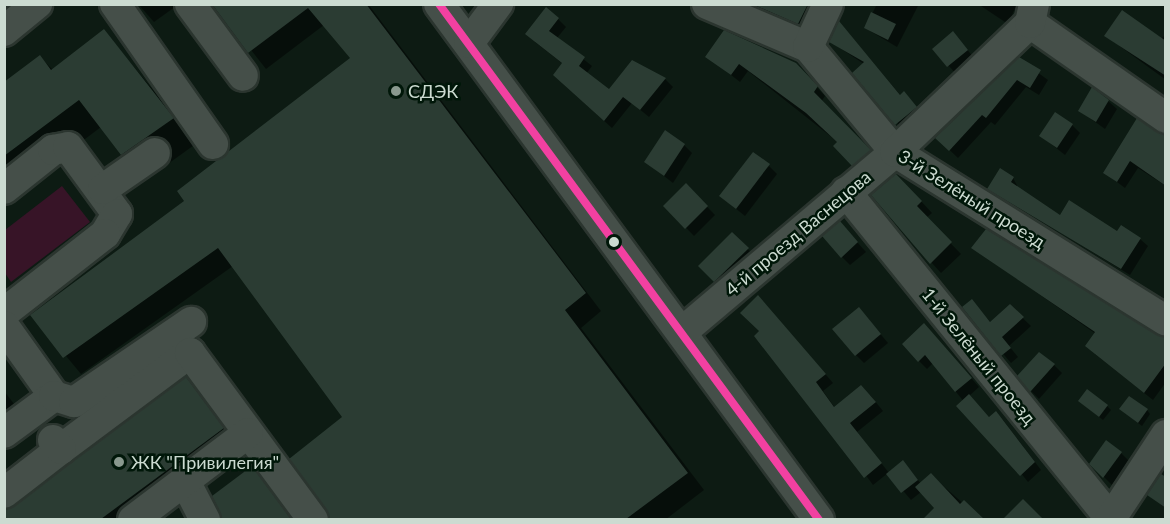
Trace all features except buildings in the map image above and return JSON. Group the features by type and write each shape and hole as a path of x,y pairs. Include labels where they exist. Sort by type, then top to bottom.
{"street":[{"path":"5,32 37,4"},
{"path":"115,4 213,144"},
{"path":"190,4 243,76"},
{"path":"439,4 819,519"},
{"path":"469,43 498,4"},
{"name":"3-й Зелёный проезд","path":"707,4 808,47 895,152 1166,321"},
{"path":"808,47 828,4"},
{"path":"1032,14 1166,118"},
{"name":"4-й проезд Васнецова","path":"682,332 895,152 1032,14"},
{"path":"4,189 53,150 68,147 103,189 117,214 105,234 4,313"},
{"path":"103,189 155,153"},
{"name":"1-й Зелёный проезд","path":"846,192 1111,519"},
{"path":"4,493 49,426 74,402 191,322"},
{"path":"4,326 49,426"},
{"path":"4,433 49,426 190,353 313,519"},
{"path":"134,519 248,433"},
{"path":"1111,519 1164,442"},
{"path":"185,481 205,519"}],"shaded area":[{"path":"62,186 90,222 11,282 5,273 5,230"}],"transit line":[{"path":"439,4 819,520"}],"place":[{"name":"СДЭК","path":"396,91"},
{"name":"ЖК \"Привилегия\"","path":"119,462"}]}
